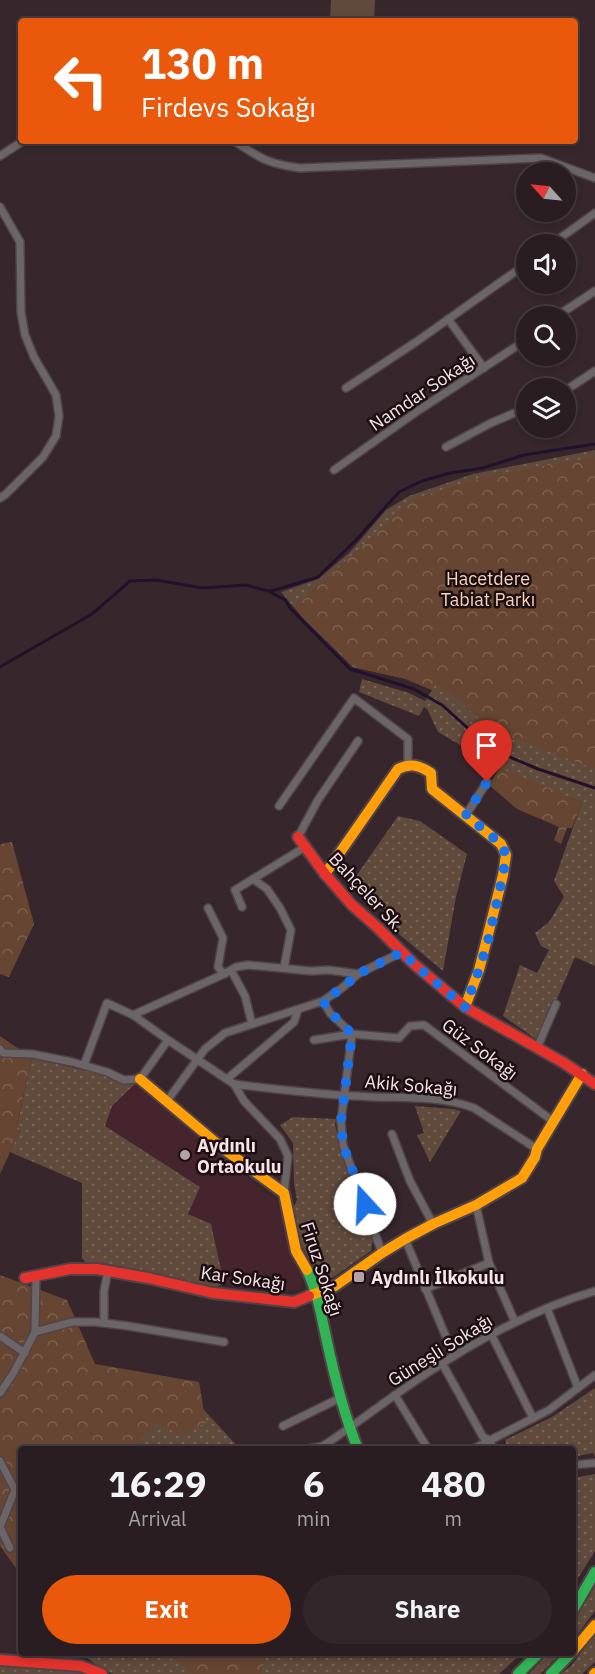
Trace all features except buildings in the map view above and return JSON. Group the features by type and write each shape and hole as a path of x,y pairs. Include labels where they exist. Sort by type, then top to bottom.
{"main road":[{"path":"325,874 398,769 408,764 422,766 430,772 432,789 501,844 506,855 488,941 465,1007"},
{"name":"Bahçeler Sk.","path":"298,837 325,874 352,905 414,964 465,1007 582,1074 595,1084"},
{"name":"Kar Sokağı","path":"30,1277 70,1269 97,1269 213,1293 263,1299 294,1302 316,1294 335,1286 405,1239 522,1178 582,1074"},
{"path":"140,1079 221,1147 284,1193"},
{"name":"Firuz Sokağı","path":"284,1193 296,1251 308,1272 316,1294 340,1398 357,1446"},
{"path":"576,1605 595,1572"},
{"path":"576,1647 595,1625"},
{"path":"518,1674 537,1656"},
{"path":"551,1674 568,1656"},
{"path":"0,1660 81,1666 102,1674"}],"street":[{"path":"0,156 18,144"},
{"path":"239,144 264,160 278,165 300,168 541,158 595,178"},
{"path":"0,207 20,242 21,312 25,335 34,357 56,395 59,416 56,436 43,457 0,498"},
{"path":"566,234 595,213"},
{"path":"346,388 516,271"},
{"path":"572,306 595,291"},
{"path":"448,319 484,368"},
{"name":"Namdar Sokağı","path":"334,470 419,410 516,347"},
{"path":"576,383 595,371"},
{"path":"446,447 516,412"},
{"path":"279,806 354,698 408,739 408,764"},
{"path":"298,837 318,800 358,741"},
{"path":"466,815 487,782"},
{"path":"242,907 235,890 305,847"},
{"path":"254,879 267,889 291,930 284,968"},
{"path":"208,908 223,938 218,967 227,972 245,996 252,1024"},
{"path":"167,1101 205,1049 225,1033 323,1001 358,974 402,952"},
{"path":"133,1015 236,967 248,965 358,974"},
{"path":"323,1001 330,1012 352,1034 341,1121 343,1145 382,1253"},
{"path":"84,1065 107,1003 133,1015 234,1084 244,1101 280,1139 288,1156 284,1193"},
{"path":"537,1048 556,1004"},
{"path":"227,1079 294,1022 298,1010"},
{"name":"Güz Sokağı","path":"314,1040 352,1034 399,1038 410,1026 424,1025 554,1122"},
{"path":"0,1049 3,1053 32,1054 84,1065 107,1071 124,1080 140,1079 168,1040"},
{"name":"Akik Sokağı","path":"234,1084 274,1090 426,1098 463,1104 474,1108 537,1149"},
{"path":"392,1134 410,1181 433,1224"},
{"path":"476,1204 489,1263 515,1322"},
{"path":"405,1239 454,1356"},
{"path":"425,1289 489,1263"},
{"path":"104,1323 104,1291 108,1271"},
{"path":"0,1393 25,1353 34,1332 30,1277"},
{"name":"Güneşli Sokağı","path":"323,1446 442,1363 491,1334 547,1308 595,1291"},
{"path":"547,1308 578,1388"},
{"path":"34,1332 72,1322 104,1323 224,1342"},
{"path":"491,1334 533,1418"},
{"path":"0,1336 25,1353"},
{"path":"442,1363 483,1437 489,1440 492,1446"},
{"path":"478,1446 549,1410 595,1376"},
{"path":"394,1395 426,1446"},
{"path":"283,1426 340,1398"},
{"path":"0,1461 15,1490 0,1527 10,1548"},
{"path":"576,1465 595,1463"}],"shaded area":[{"path":"136,1083 254,1184 277,1200 293,1253 305,1277 299,1290 275,1292 224,1283 211,1224 188,1214 105,1126 112,1106"}],"green space":[{"path":"331,0 375,0 374,18 330,18"},
{"name":"Hacetdere Tabiat Parkı","path":"595,450 595,966 575,957 539,1041 503,1016 520,965 537,973 549,950 541,946 535,933 549,922 564,897 554,881 582,802 508,773 438,732 424,707 419,716 359,692 362,679 409,693 425,701 432,690 406,679 353,667 304,619 281,592 318,579 350,552 386,510 409,496 473,474"},
{"name":"Hacetdere Tabiat Parkı","path":"595,457 595,769 491,730 437,683 432,690 406,679 353,667 294,607 371,538 408,501 481,477"},
{"path":"500,768 582,802 572,828 567,828 561,844 554,840 559,827 517,809 489,785"},
{"path":"398,816 420,821 467,854 456,897 443,971 387,924 386,910 352,882"},
{"path":"12,842 34,924 9,977 0,974 0,844"},
{"path":"0,1036 32,1058 17,1124 20,1131 0,1174"},
{"path":"32,1058 136,1083 112,1106 105,1126 200,1187 188,1214 211,1224 224,1283 213,1289 111,1266 86,1263 82,1258 82,1183 10,1152 20,1131 17,1125"},
{"path":"415,1106 461,1111 430,1162 417,1135 424,1133"},
{"path":"293,1117 336,1119 335,1125 342,1151 373,1239 371,1251 332,1278 320,1278 299,1241 292,1210 297,1200 294,1184 293,1143 280,1125"},
{"path":"0,1275 67,1300 95,1364 199,1382 206,1423 180,1435 157,1423 134,1446 18,1446 18,1571 0,1546"},
{"path":"595,1388 595,1457 593,1453 576,1456 576,1446 507,1446 505,1440 552,1417"},
{"path":"204,1410 237,1446 20,1446 16,1432 134,1422"},
{"path":"595,1474 595,1551 576,1581 576,1477"},
{"path":"595,1586 595,1611 576,1636 576,1618"},
{"path":"595,1634 595,1662 582,1674 560,1674 571,1666"},
{"path":"85,1656 519,1656 499,1674 113,1674"},
{"path":"142,1656 266,1656 261,1674 193,1674 175,1659"},
{"path":"546,1656 558,1656 540,1674 529,1674"},
{"path":"0,1666 53,1668 84,1674 0,1674"}],"waterway":[{"path":"0,667 92,614 130,581 156,580 202,588 246,585 268,591 275,590 318,577 356,540 399,492 422,481 450,473 483,468 524,455 595,444"},
{"path":"270,592 285,600 291,609 350,669 414,689 442,705 481,740 505,755 595,788"}],"traffic: fast":[{"path":"307,1270 318,1303 339,1394 357,1446"},
{"path":"576,1605 595,1572"},
{"path":"518,1674 536,1656"},
{"path":"551,1674 568,1656"}],"traffic: slow":[{"path":"325,874 398,769 415,766 431,773 432,789 501,844 506,855 479,970 465,1007"},
{"path":"309,1296 335,1286 405,1239 476,1205 522,1178 582,1074"},
{"path":"140,1079 221,1147 284,1193 296,1251 307,1270"},
{"path":"576,1647 595,1625"}],"traffic: jam":[{"path":"298,837 325,874 352,905 414,964 465,1007 564,1063 595,1084"},
{"path":"25,1278 70,1269 97,1269 213,1293 294,1302 309,1296"},
{"path":"0,1660 81,1666 102,1674"}],"place":[{"name":"Aydınlı Ortaokulu","path":"185,1155"},
{"name":"Aydınlı İlkokulu","path":"359,1277"}],"route":[{"path":"365,1204 343,1145 341,1121 352,1034 330,1012 323,1001 358,974 402,952 465,1007 488,941 506,855 501,844 466,815 487,782"}]}
